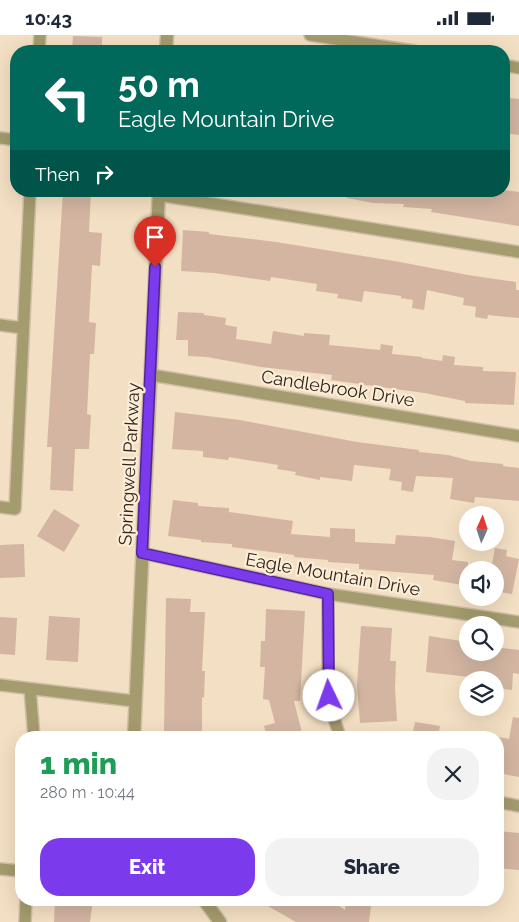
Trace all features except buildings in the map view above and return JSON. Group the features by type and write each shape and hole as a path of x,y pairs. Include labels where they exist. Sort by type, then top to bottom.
{"street":[{"path":"310,35 375,45"},
{"path":"0,507 14,509 30,197"},
{"name":"Springwell Parkway","path":"134,731 158,197"},
{"path":"182,197 519,252"},
{"path":"0,325 23,328"},
{"name":"Candlebrook Drive","path":"151,375 519,435"},
{"name":"Eagle Mountain Drive","path":"142,553 328,594 519,622"},
{"path":"328,594 328,682 330,709 338,731"},
{"path":"0,685 134,701"},
{"path":"30,689 34,731"},
{"path":"504,803 519,806"},
{"path":"0,869 15,870"},
{"path":"25,922 26,906"},
{"path":"208,906 220,922"}],"route":[{"path":"155,267 142,553 328,594 329,696"}]}
